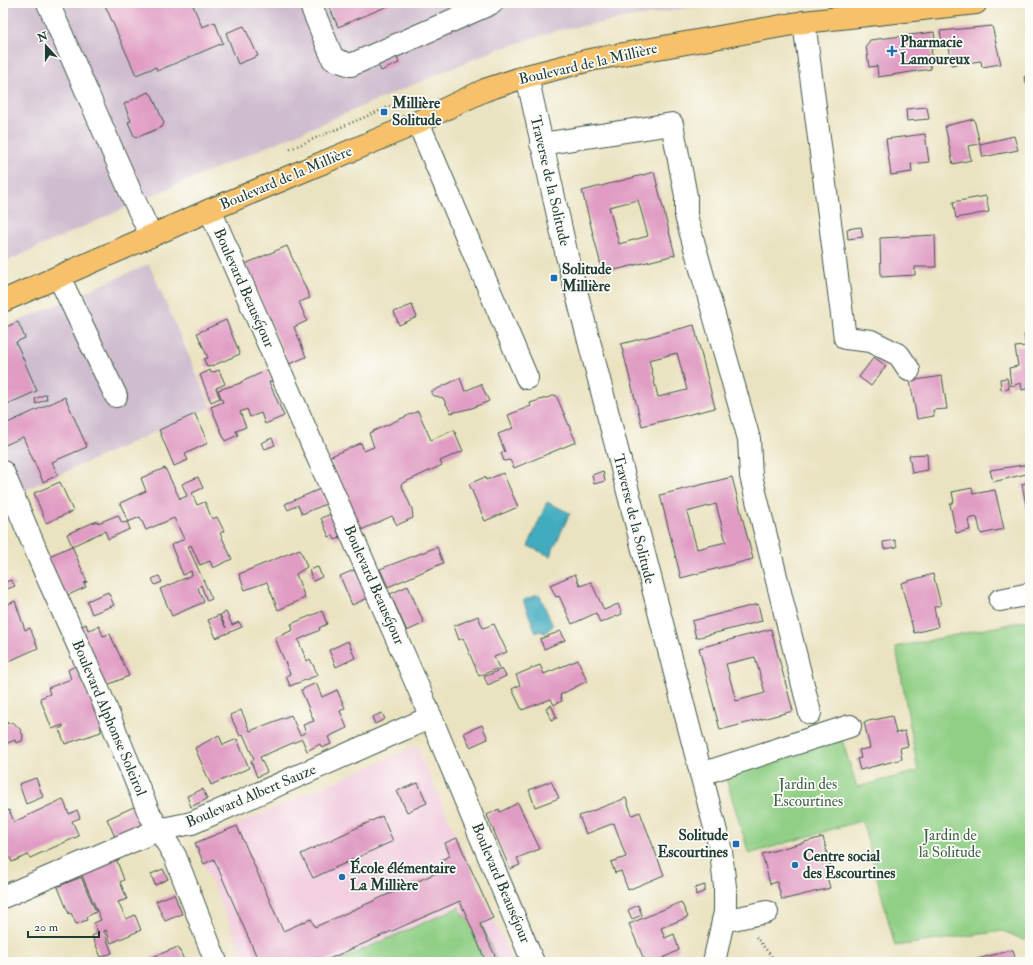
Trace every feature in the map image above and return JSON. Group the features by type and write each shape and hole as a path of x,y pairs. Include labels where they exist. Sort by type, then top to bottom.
{"main road":[{"name":"Boulevard de la Millière","path":"3,301 210,210 418,122 485,90 527,76 590,60 804,22 976,3"}],"street":[{"path":"48,3 151,236"},
{"path":"310,3 333,59 351,65 492,3"},
{"path":"804,22 845,338 871,341 899,355 909,370"},
{"name":"Traverse de la Solitude","path":"527,76 566,256 721,851 725,887 723,921 714,962"},
{"path":"418,122 527,378"},
{"path":"541,144 672,124 686,196 686,216 749,439 751,476 810,713"},
{"name":"Boulevard Beauséjour","path":"210,210 431,718 533,962"},
{"path":"58,277 116,396"},
{"name":"Boulevard Alphonse Soleirol","path":"5,482 98,689 149,813 175,856 216,962"},
{"path":"1000,600 1030,594"},
{"name":"Boulevard Albert Sauze","path":"3,897 158,830 192,823 431,718"},
{"path":"701,774 850,726"},
{"path":"723,921 760,913"}],"path":[{"path":"760,913 753,931 758,941 776,962"}],"shaded area":[{"path":"3,3 717,3 559,30 493,51 174,186 3,263"},
{"path":"149,264 211,407 20,492 3,453 3,328"},
{"name":"École élémentaire La Millière","path":"416,746 513,962 246,962 195,843"}],"green space":[{"name":"Jardin de la Solitude","path":"1030,620 1030,937 1024,940 1003,931 895,946 863,824 860,821 749,854 725,775 841,737 857,787 918,771 896,647"},
{"path":"459,907 464,917 476,913 498,962 335,962"}],"water":[{"path":"547,502 570,513 550,556 528,546"},
{"path":"536,595 540,596 553,626 545,633 539,631 536,633 524,603 524,600"}],"building":[{"path":"104,3 192,3 202,27 215,22 223,43 157,71 156,67 136,75"},
{"path":"328,3 395,3 338,27"},
{"path":"244,26 258,56 238,64 226,33"},
{"path":"992,26 1001,64 982,67 981,61 951,65 949,42 942,43 940,31"},
{"path":"934,32 936,48 931,48 933,60 929,61 931,69 878,77 877,66 869,67 866,46 870,40"},
{"path":"396,55 399,63 381,71 377,63"},
{"path":"1030,75 1030,93 1024,77"},
{"path":"148,92 152,95 164,123 162,127 138,137 134,136 128,122 131,121 124,104"},
{"path":"927,107 929,119 907,121 906,109"},
{"path":"974,119 980,144 968,146 971,160 953,164 945,126"},
{"path":"925,134 929,162 911,164 912,172 891,175 886,139"},
{"path":"1014,136 1018,150 983,157 980,144"},
{"path":"654,172 675,255 603,273 582,191","holes":["638,200 648,236 619,244 609,207"]},
{"path":"986,196 989,212 956,218 953,202"},
{"path":"861,227 863,237 848,239 847,229"},
{"path":"935,235 936,267 915,267 915,275 881,277 880,238"},
{"path":"287,246 310,298 299,302 307,321 294,327 306,357 289,364 245,264"},
{"path":"412,305 417,317 399,325 394,312"},
{"path":"226,320 240,354 207,367 204,359 208,358 197,333"},
{"path":"18,322 25,338 16,342 37,391 3,406 3,328"},
{"path":"694,325 715,408 642,426 621,344","holes":["677,353 687,390 658,397 649,360"]},
{"path":"1030,334 1030,388 1022,390 1021,383 1011,386 1009,368 1018,366 1015,347 1026,346 1024,335"},
{"path":"874,357 886,366 871,386 859,377"},
{"path":"210,370 211,373 219,370 225,384 216,388 220,398 211,402 200,375"},
{"path":"268,370 272,381 269,382 284,416 265,424 261,413 250,417 247,409 240,412 246,427 236,431 238,435 225,441 211,407 223,402 218,390 241,383"},
{"path":"942,376 947,409 933,410 934,416 917,419 910,381"},
{"path":"460,378 465,391 481,384 489,401 472,408 451,413 443,398 432,395 431,392"},
{"path":"1007,378 1009,389 1001,390 1000,379"},
{"path":"46,394 47,399 36,404 35,399"},
{"path":"556,395 576,442 514,468 510,460 504,461 501,453 505,452 498,434 513,428 508,415 531,406 530,403"},
{"path":"65,397 87,447 52,462 58,475 43,482 23,437 3,446 3,425"},
{"path":"418,411 431,440 454,430 463,451 440,461 442,465 401,484 412,509 413,518 397,525 392,516 361,530 329,457 361,443 364,451 374,447 369,433"},
{"path":"195,414 208,443 185,454 188,460 174,466 159,430"},
{"path":"272,438 275,445 265,449 261,443"},
{"path":"927,454 928,470 912,473 909,455"},
{"path":"1030,464 1030,473 993,482 990,470"},
{"path":"165,468 180,499 187,496 182,484 198,477 203,488 192,493 197,505 205,502 212,519 217,517 224,531 220,533 232,559 213,568 210,561 200,565 191,545 188,547 212,599 207,601 201,585 198,588 204,602 172,616 160,589 192,575 191,571 183,575 171,545 184,539 174,518 146,530 140,517 128,522 120,503 146,491 141,478"},
{"path":"603,471 605,481 594,484 592,475"},
{"path":"503,473 518,507 485,521 469,484 485,477 486,480"},
{"path":"732,477 753,559 681,578 660,495","holes":["716,504 726,542 697,549 687,512"]},
{"path":"60,482 73,511 46,523 34,493"},
{"path":"1030,482 1030,521 1029,521 1022,484"},
{"path":"972,488 973,494 995,490 1004,529 981,534 977,517 968,519 970,530 956,533 950,504 954,502 952,492"},
{"path":"320,489 326,504 302,514 298,505 288,510 285,504"},
{"path":"331,514 340,538 335,540 333,535 329,537 321,518"},
{"path":"118,515 122,523 127,522 130,529 108,539 105,531 72,546 67,534 92,523 98,521 98,523"},
{"path":"895,540 897,547 884,549 883,542"},
{"path":"72,546 87,582 84,583 86,587 64,597 47,557"},
{"path":"437,547 443,563 388,587 380,569"},
{"path":"300,549 307,567 296,574 305,598 278,610 267,582 245,590 239,574"},
{"path":"318,567 322,577 313,581 309,570"},
{"path":"354,570 368,598 352,605 340,576"},
{"path":"575,574 580,586 591,582 604,610 618,604 622,614 600,623 596,613 572,624 559,596 556,597 550,585"},
{"path":"933,574 941,605 934,607 938,627 914,633 901,583"},
{"path":"159,576 162,582 155,585 152,579"},
{"path":"11,580 15,586 5,590 3,583"},
{"path":"408,586 424,623 407,631 390,594"},
{"path":"108,592 114,605 92,614 87,601"},
{"path":"15,601 25,630 30,628 38,648 7,662 3,653 3,606"},
{"path":"758,604 762,621 696,638 692,621"},
{"path":"322,611 327,624 319,628 320,630 298,640 307,661 310,659 318,675 290,686 286,676 290,674 275,638 293,630 291,624"},
{"path":"226,612 232,625 239,622 242,627 216,638 208,620 219,615 226,628 220,615"},
{"path":"478,616 483,628 494,624 507,652 494,657 499,668 479,676 463,638 459,640 454,626"},
{"path":"86,624 88,630 99,626 103,636 110,634 129,676 102,687 88,640 83,641 77,628"},
{"path":"771,629 793,711 720,730 699,648","holes":["755,657 765,693 736,701 726,664"]},
{"path":"561,631 565,640 544,649 540,639"},
{"path":"348,641 355,658 336,667 329,650"},
{"path":"578,660 587,681 560,695 562,701 554,705 551,699 522,710 512,689 520,685 516,675 540,665 544,674"},
{"path":"75,666 100,719 101,732 65,744 59,729 63,727 63,725 52,729 40,698 50,694 48,688 71,679 68,670"},
{"path":"502,669 506,676 488,685 484,677"},
{"path":"316,683 322,697 337,690 345,708 340,711 347,728 328,737 331,744 322,748 320,744 307,751 302,739 260,757 267,772 257,777 251,761 254,759 243,734 240,736 230,715 241,710 250,731 291,715 300,735 306,732 303,725 314,721 301,690"},
{"path":"551,705 557,718 551,720 546,708"},
{"path":"3,712 8,724 13,722 20,729 23,736 22,741 16,743 15,740 3,745"},
{"path":"382,713 385,719 375,724 372,717"},
{"path":"892,716 896,733 905,731 908,746 900,748 902,759 860,770 857,759 861,758 859,750 870,748 864,722"},
{"path":"482,725 488,739 470,747 464,733"},
{"path":"219,735 223,745 237,739 249,768 211,785 195,748"},
{"path":"36,778 43,797 26,804 19,784"},
{"path":"551,781 559,798 535,807 529,790"},
{"path":"418,783 427,803 407,812 397,791"},
{"path":"203,789 207,799 191,807 187,796"},
{"path":"626,798 632,815 640,812 664,875 628,890 621,871 615,873 611,862 626,857 614,823 586,834 579,816"},
{"path":"63,799 69,814 77,810 80,818 72,821 79,836 30,858 28,855 12,862 3,843 3,813 9,810 14,822"},
{"path":"518,803 540,849 517,858 520,865 510,869 487,815 499,809 500,812"},
{"path":"136,806 144,825 115,837 107,819"},
{"path":"382,816 393,841 313,878 301,854"},
{"path":"237,826 283,931 311,919 315,927 445,869 441,860 450,856 445,843 457,838 493,918 480,924 498,962 486,962 460,901 322,962 259,962 214,859 204,864 195,843"},
{"name":"Centre social des Escourtines","path":"823,837 831,868 825,869 830,888 782,900 777,882 770,884 762,854"},
{"path":"115,856 124,880 120,882 127,899 118,902 126,919 135,915 141,930 111,943 106,930 104,931 112,953 101,957 92,936 98,933 94,923 101,920 80,871"},
{"path":"163,869 168,879 155,885 151,874"},
{"path":"81,877 96,912 86,917 87,920 76,924 71,913 69,914 57,885 59,886"},
{"path":"705,885 705,891 696,895 695,888"},
{"path":"174,894 182,914 165,921 156,901"},
{"path":"681,902 688,917 661,928 665,938 674,934 679,950 655,962 645,962 629,924"},
{"path":"638,905 642,915 632,919 628,910"},
{"path":"178,947 185,962 152,962 150,958"},
{"path":"1013,950 1016,962 969,962 969,961"}],"place":[{"name":"Pharmacie Lamoureux","path":"892,51"},
{"name":"Millière Solitude","path":"384,112"},
{"name":"Solitude Millière","path":"554,278"},
{"name":"Solitude Escourtines","path":"736,844"},
{"name":"Centre social des Escourtines","path":"795,865"},
{"name":"École élémentaire La Millière","path":"342,877"}],"park label":[{"name":"Jardin des Escourtines","path":"808,792"}]}
